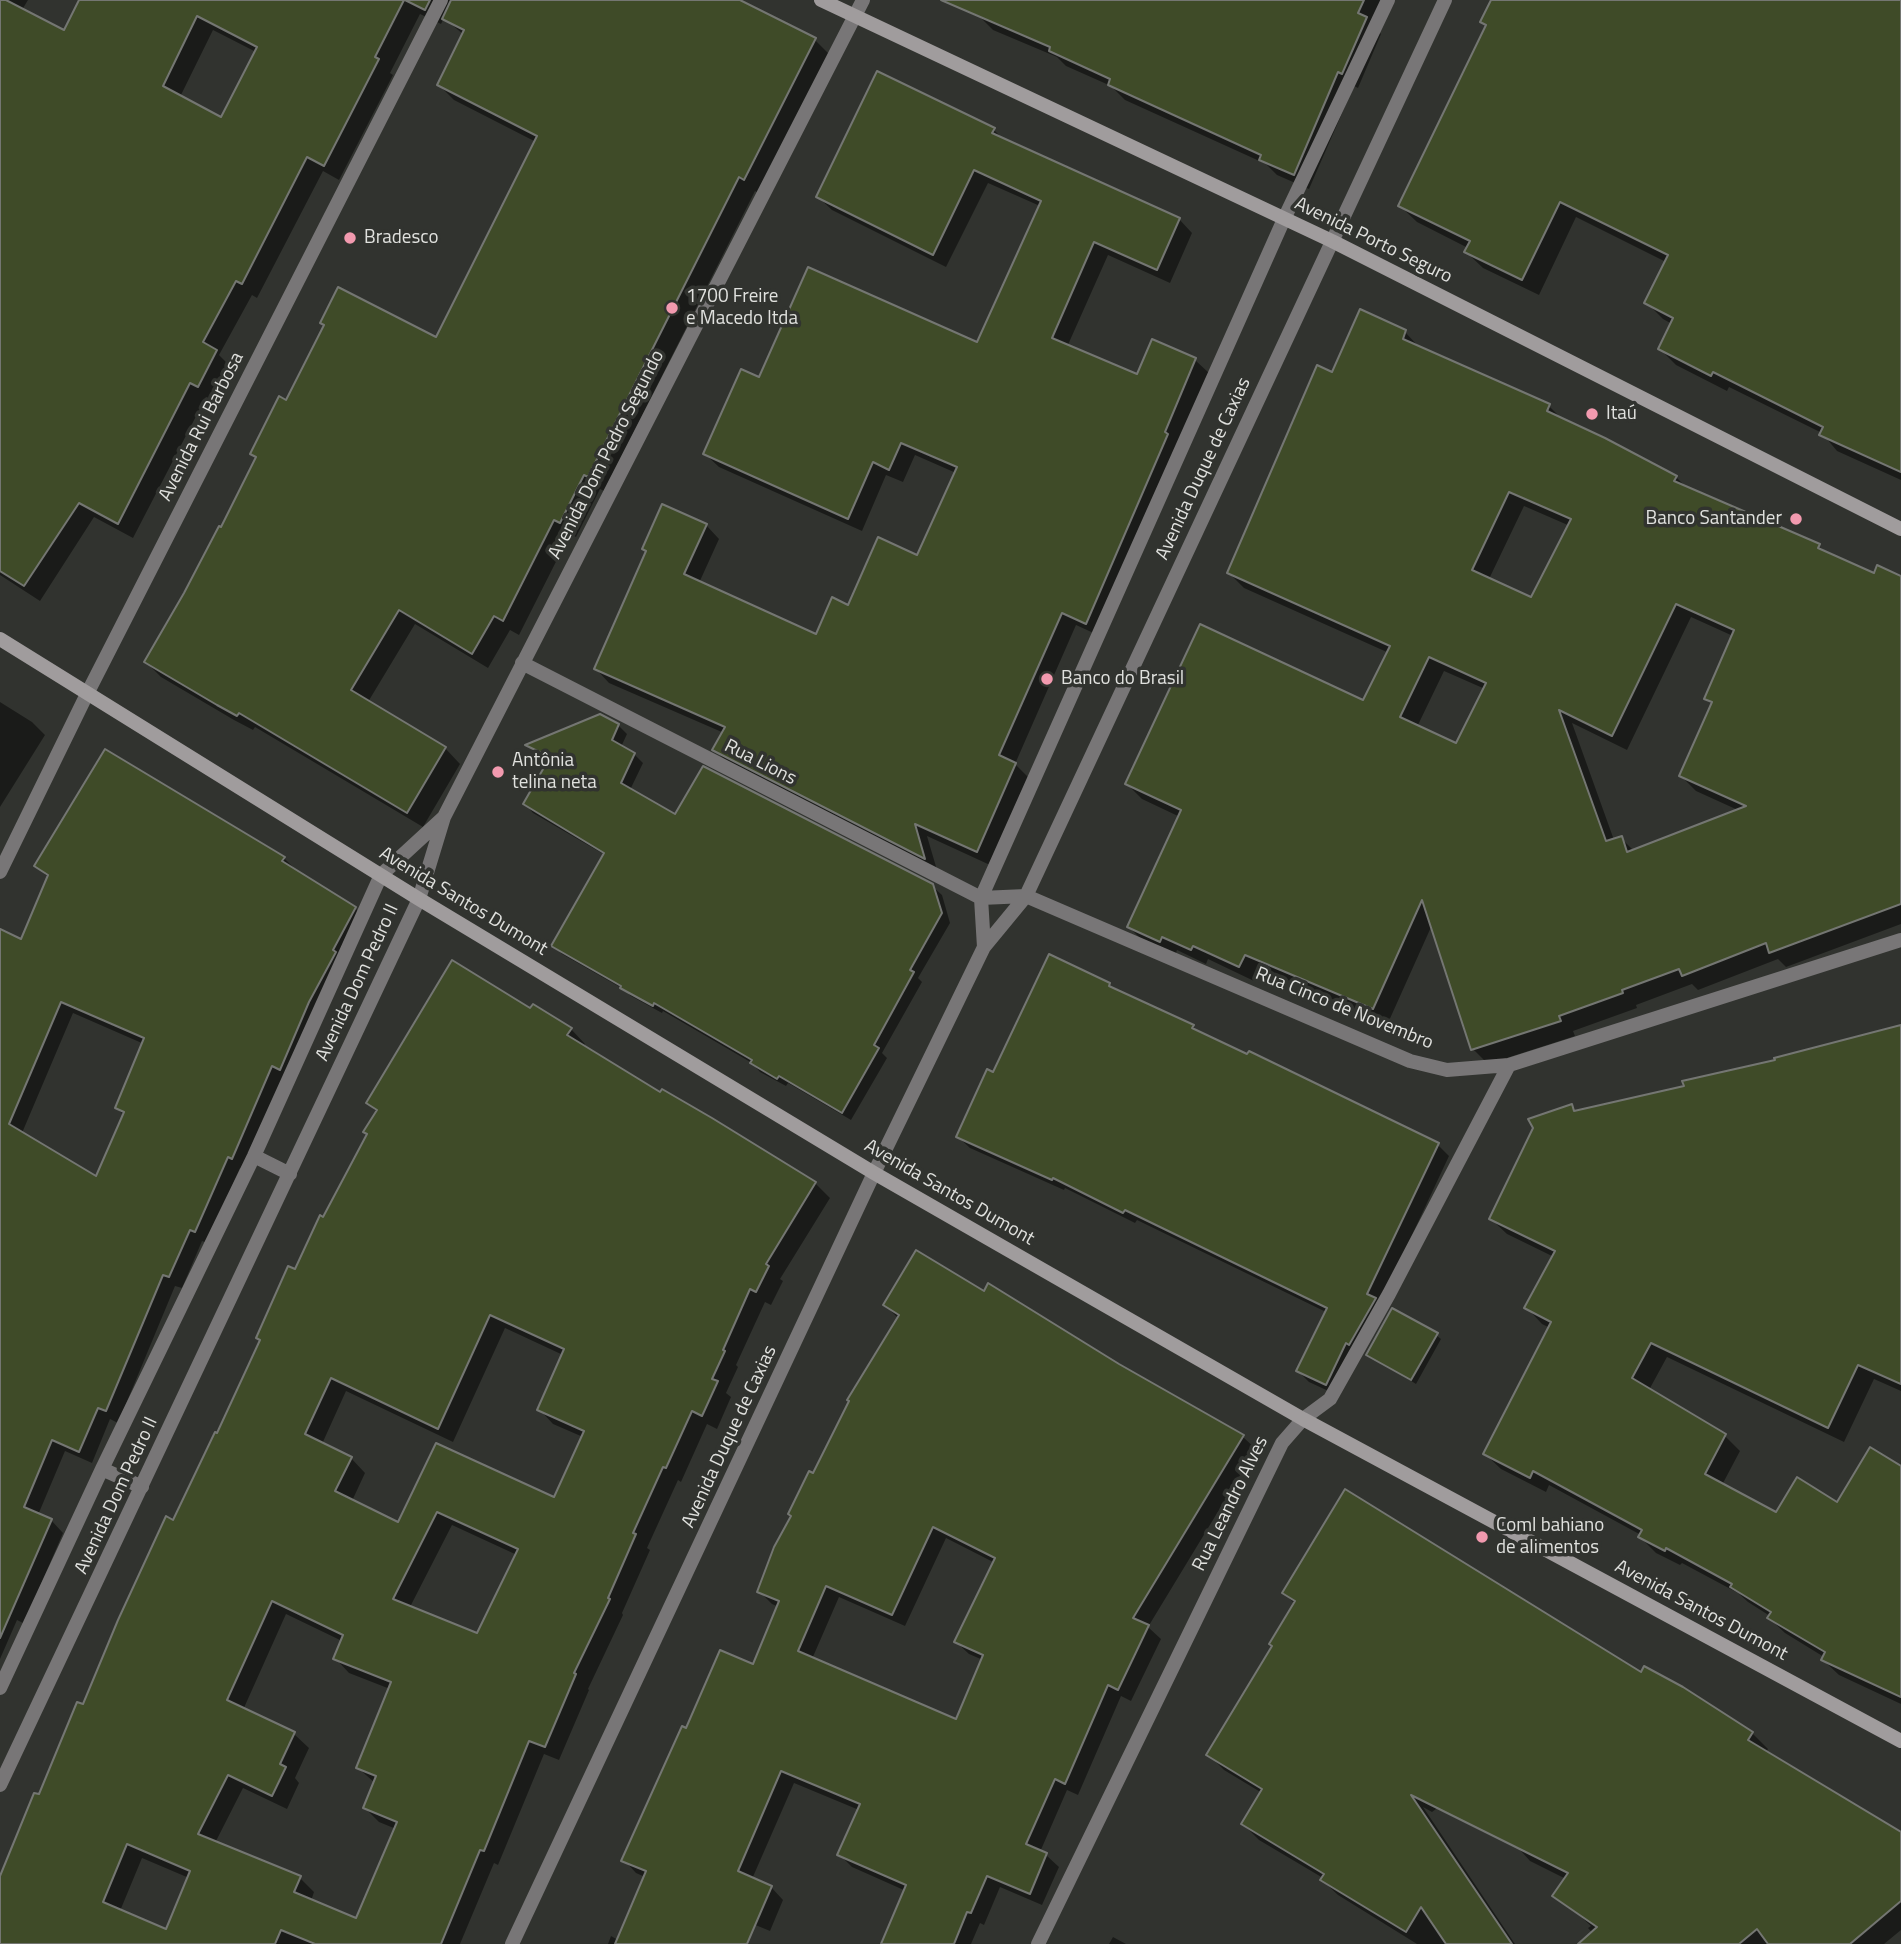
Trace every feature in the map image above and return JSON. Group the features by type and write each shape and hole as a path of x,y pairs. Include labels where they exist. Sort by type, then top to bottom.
{"main road":[{"name":"Avenida Porto Seguro","path":"821,0 1332,241 1901,529"},
{"name":"Avenida Santos Dumont","path":"0,639 419,899 874,1173 1303,1419 1901,1741"}],"street":[{"name":"Avenida Rui Barbosa","path":"0,872 88,692 441,0"},
{"name":"Avenida Dom Pedro Segundo","path":"444,817 863,0"},
{"name":"Avenida Duque de Caxias","path":"984,947 981,898 1284,219 1388,0"},
{"name":"Avenida Duque de Caxias","path":"512,1944 874,1173 984,947 1026,896 1445,0"},
{"name":"Rua Lions","path":"522,663 981,898"},
{"name":"Avenida Dom Pedro II","path":"0,1688 102,1469 254,1156 381,875 444,817"},
{"name":"Avenida Dom Pedro II","path":"0,1785 419,899 444,817"},
{"name":"Rua Cinco de Novembro","path":"981,898 1026,896 1410,1061 1447,1070 1509,1065 1901,940"},
{"name":"Rua Leandro Alves","path":"1038,1944 1282,1443 1303,1419 1330,1399 1389,1294 1509,1065"},
{"path":"254,1156 290,1174"},
{"path":"102,1469 142,1487"}],"building":[{"path":"0,0 6,0 64,30 79,0 404,0 375,57 379,59 324,166 307,157 242,284 236,281 203,342 217,350 198,387 190,383 118,524 79,503 24,586 0,571","holes":["197,16 257,47 221,117 163,86"]},
{"path":"405,0 430,0 425,10"},
{"path":"451,0 740,0 816,38 744,180 739,177 588,477 584,475 560,523 554,520 503,621 494,616 472,654 399,610 351,690 446,747 407,813 239,713 237,716 144,662 219,526 221,527 256,457 250,454 279,396 286,400 324,325 320,323 338,287 436,337 537,136 437,85 464,30 442,19"},
{"path":"941,0 1364,0 1358,13 1367,17 1342,74 1338,72 1294,175 1259,160 1261,155 1108,85 1110,79 1049,51 1050,47"},
{"path":"1491,0 1901,0 1901,472 1819,435 1823,427 1713,372 1711,376 1658,349 1673,318 1644,303 1668,255 1560,202 1522,280 1464,252 1470,241 1398,206 1486,25 1480,22"},
{"path":"877,71 995,128 992,133 1180,218 1157,270 1094,242 1052,338 1137,374 1152,339 1196,358 1165,432 1168,434 1086,624 1062,613 999,755 1016,763 977,852 915,824 925,859 712,750 725,727 594,669 646,551 642,549 662,504 707,524 684,574 816,634 832,597 848,605 878,537 917,555 957,467 901,443 889,470 873,462 848,519 703,454 741,369 759,377 808,267 977,342 1041,201 974,170 933,255 816,197"},
{"path":"1360,309 1406,330 1403,339 1550,404 1547,411 1677,476 1674,481 1820,544 1818,548 1874,573 1877,565 1901,576 1901,904 1769,953 1766,943 1682,976 1679,969 1559,1016 1561,1021 1471,1050 1422,900 1373,1009 1245,955 1239,967 1193,946 1191,950 1162,937 1160,942 1127,927 1181,810 1125,784 1200,624 1363,700 1390,646 1227,573 1317,365 1332,372","holes":["1509,492 1571,519 1531,597 1472,570","1676,604 1734,630 1704,699 1712,702 1679,776 1746,806 1627,852 1622,836 1606,841 1559,710 1612,736","1429,657 1486,683 1456,743 1400,717"]},
{"path":"600,714 619,724 612,740 635,753 621,783 675,814 703,766 933,884 942,913 910,970 914,972 874,1045 879,1048 842,1113 779,1076 777,1079 750,1063 752,1060 654,1003 653,1006 620,988 621,986 551,946 604,853 523,804 550,757 525,745"},
{"path":"105,749 285,857 282,861 356,907 333,950 336,952 309,1002 280,1070 272,1066 232,1159 228,1157 195,1232 190,1230 169,1277 163,1275 106,1411 98,1408 79,1452 52,1440 24,1507 52,1519 0,1638 0,929 21,939 48,875 34,866","holes":["61,1002 144,1038 115,1108 124,1112 96,1176 9,1124"]},
{"path":"1049,954 1110,983 1109,986 1194,1025 1192,1028 1247,1054 1249,1051 1439,1143 1367,1294 1376,1298 1349,1345 1346,1343 1326,1385 1296,1371 1327,1308 1125,1210 1123,1213 1053,1178 1052,1180 956,1137 987,1069 993,1072"},
{"path":"452,960 530,1008 533,1004 572,1028 567,1035 660,1092 662,1089 712,1118 816,1182 766,1264 769,1266 756,1292 750,1289 712,1379 718,1381 702,1416 692,1411 666,1468 663,1467 633,1533 636,1534 608,1598 610,1599 574,1673 576,1674 545,1747 529,1741 484,1851 480,1850 441,1944 315,1944 281,1930 275,1944 0,1944 0,1876 34,1793 39,1794 77,1702 83,1704 166,1516 173,1520 215,1432 217,1433 260,1340 256,1338 288,1266 295,1269 320,1215 323,1217 367,1134 363,1132 377,1110 366,1103","holes":["490,1315 564,1349 537,1410 584,1431 554,1497 436,1443 398,1522 335,1491 352,1457 305,1434 331,1378 438,1429","437,1512 518,1549 477,1633 393,1599","272,1601 343,1635 333,1659 391,1682 356,1768 376,1776 363,1808 397,1822 356,1918 294,1892 301,1876 198,1834 228,1775 272,1796 286,1767 280,1764 295,1732 227,1700","127,1844 190,1871 166,1929 103,1902"]},
{"path":"1901,1025 1901,1384 1858,1365 1828,1428 1651,1343 1632,1378 1726,1434 1705,1474 1776,1512 1797,1477 1837,1502 1870,1447 1901,1466 1901,1697 1821,1660 1825,1652 1767,1618 1771,1612 1730,1587 1732,1584 1666,1548 1665,1551 1638,1537 1642,1530 1533,1471 1530,1478 1483,1454 1551,1322 1524,1308 1555,1251 1489,1219 1533,1128 1528,1119 1572,1104 1574,1111 1684,1086 1682,1081 1775,1060 1774,1058"},
{"path":"916,1250 984,1291 988,1283 1119,1364 1244,1435 1133,1618 1149,1625 1118,1690 1108,1685 1065,1784 1055,1779 1026,1844 1047,1853 1030,1894 987,1876 971,1913 967,1912 954,1944 881,1944 906,1885 837,1855 860,1804 781,1771 738,1871 772,1886 747,1944 615,1944 646,1871 621,1861 682,1726 686,1728 720,1650 753,1664 779,1601 757,1592 774,1547 791,1516 788,1514 809,1471 813,1473 849,1401 847,1400 899,1315 883,1305","holes":["933,1527 995,1558 954,1642 983,1655 956,1719 798,1651 826,1586 892,1615"]},
{"path":"1392,1308 1438,1333 1411,1380 1366,1355"},
{"path":"1345,1489 1641,1672 1644,1666 1683,1687 1753,1732 1748,1740 1901,1832 1901,1901 1850,1944 1768,1944 1757,1929 1739,1944 1578,1944 1597,1927 1552,1896 1568,1873 1411,1795 1512,1944 1446,1944 1421,1907 1406,1932 1320,1880 1324,1874 1241,1824 1262,1789 1206,1755 1272,1646 1269,1644 1295,1601 1282,1593"}],"place":[{"name":"Bradesco","path":"350,238"},
{"name":"1700 Freire e Macedo ltda","path":"672,308"},
{"name":"Itaú","path":"1592,414"},
{"name":"Banco Santander","path":"1796,519"},
{"name":"Banco do Brasil","path":"1047,679"},
{"name":"Antônia telina neta","path":"498,772"},
{"name":"Coml bahiano de alimentos","path":"1482,1537"}]}
